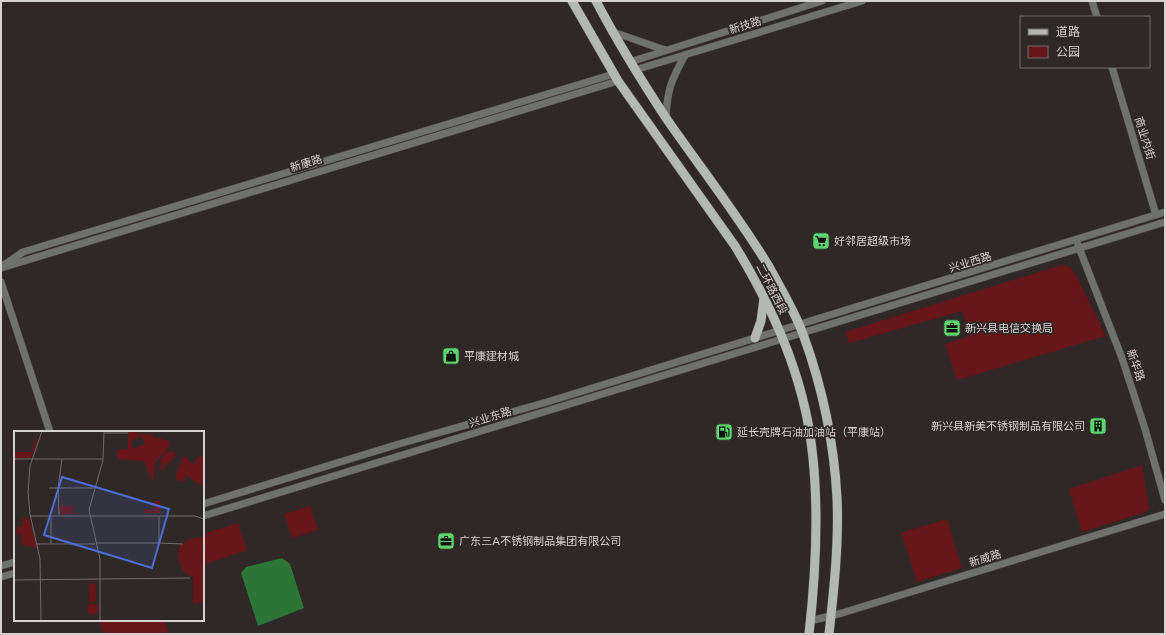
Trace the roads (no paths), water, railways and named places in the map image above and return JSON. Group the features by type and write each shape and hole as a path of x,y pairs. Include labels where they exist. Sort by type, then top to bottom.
{"main road":[{"name":"二环路西段","path":"572,1 616,77 735,246 764,297 782,335 799,386 806,413 816,494 814,571 809,634"},
{"name":"二环路西段","path":"596,1 612,32 666,118 742,224 768,266 801,330 823,401 834,463 837,498 836,547 829,634"},
{"path":"755,338 761,320 764,297"}],"street":[{"name":"新技路","path":"630,62 822,1"},
{"name":"新技路","path":"635,70 862,1"},
{"path":"1092,1 1097,16"},
{"path":"612,32 627,36 650,46 666,50"},
{"path":"666,118 666,100 672,79 686,55"},
{"name":"商业内街","path":"1112,68 1156,215"},
{"name":"新康路","path":"1,267 23,252 616,77"},
{"name":"兴业西路","path":"801,330 1165,212"},
{"name":"兴业西路","path":"782,335 1165,222"},
{"name":"新华路","path":"1076,240 1122,358 1145,429 1165,500"},
{"path":"1,282 50,431"},
{"name":"兴业东路","path":"204,504 398,444 547,402 755,338 782,335"},
{"name":"兴业东路","path":"204,516 782,335"},
{"name":"新威路","path":"810,621 831,616 1165,514"},
{"path":"1,566 14,562"},
{"path":"1,578 14,573"}],"place":[{"name":"好邻居超级市场","path":"821,241"},
{"name":"新兴县电信交换局","path":"952,328"},
{"name":"平康建材城","path":"451,356"},
{"name":"新兴县新美不锈钢制品有限公司","path":"1098,426"},
{"name":"延长壳牌石油加油站（平康站）","path":"724,432"},
{"name":"广东三A不锈钢制品集团有限公司","path":"446,541"}]}
